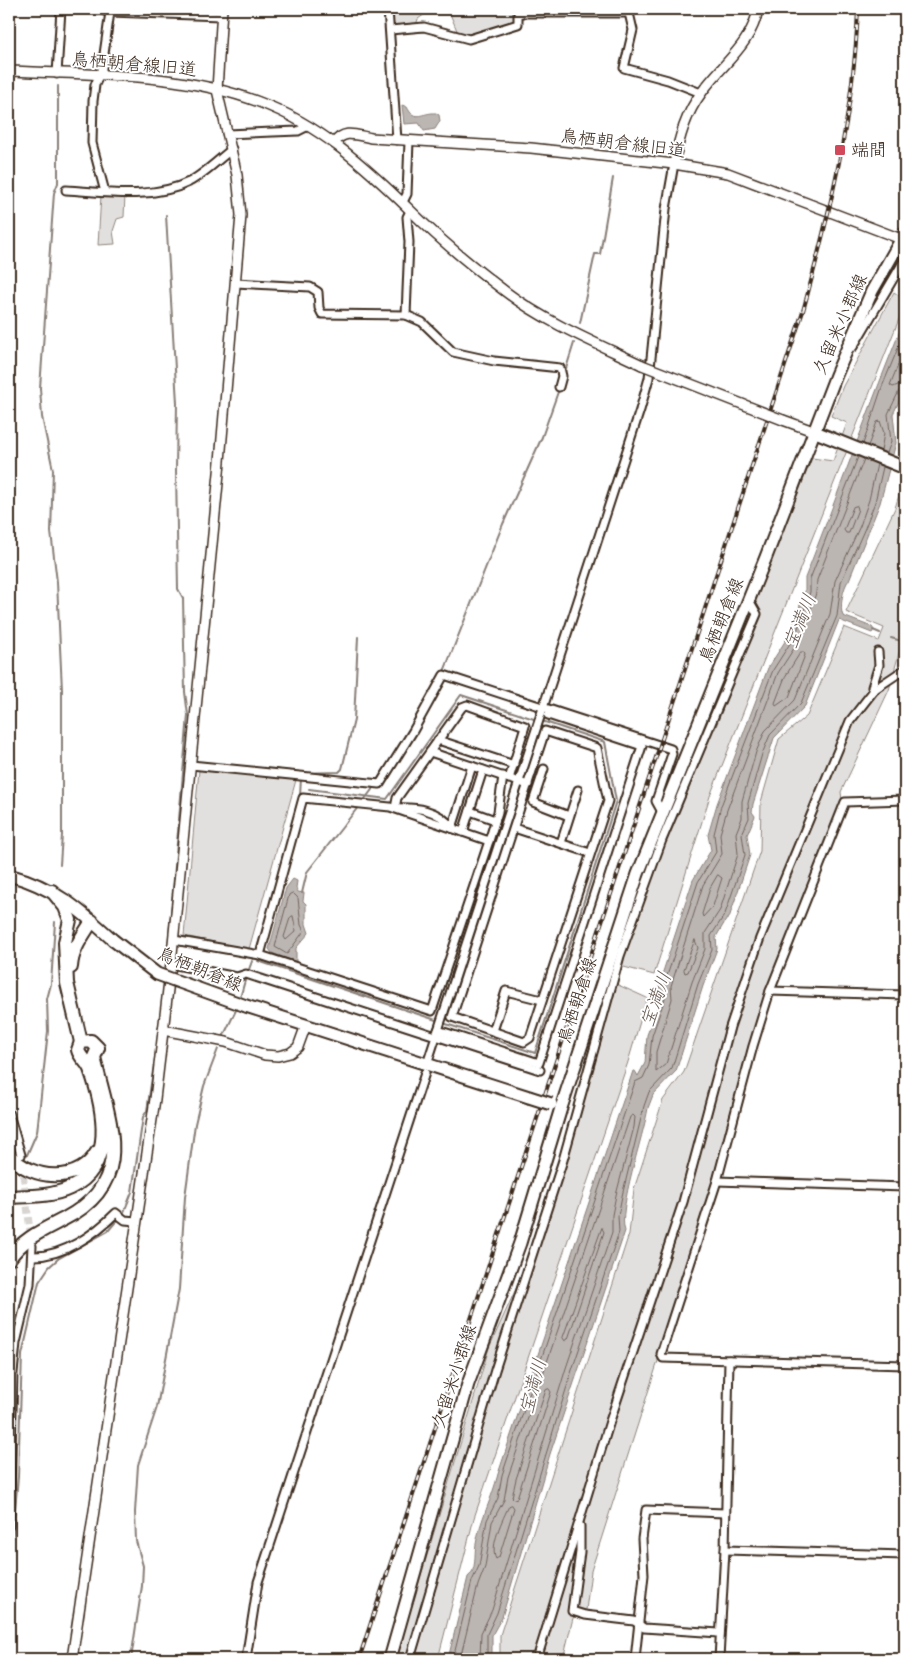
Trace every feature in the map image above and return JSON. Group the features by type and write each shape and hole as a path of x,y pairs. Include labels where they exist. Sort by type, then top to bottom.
{"highway":[{"path":"52,891 65,906 70,920 65,942 67,983 84,1041"},
{"path":"65,956 68,944 92,921"},
{"path":"84,1041 71,968 75,948 92,921"},
{"path":"84,1041 78,1047 78,1054 90,1058"},
{"path":"9,1259 24,1241 79,1211 102,1189 112,1162 112,1138 90,1058"},
{"path":"9,1198 51,1194 69,1188 83,1179 96,1166 104,1141 102,1118 90,1068 90,1058"},
{"path":"9,1205 50,1201 73,1195 90,1184 104,1162 109,1140 108,1119"},
{"path":"15,1155 26,1168 39,1173 51,1176 66,1174 94,1158 104,1141"}],"main road":[{"name":"久留米小郡線","path":"813,432 872,291 903,236"},
{"path":"813,432 905,468"},
{"name":"鳥栖朝倉線","path":"9,875 52,891 79,909 112,940 157,974 246,1006 556,1106 662,812 748,600 813,432"},
{"name":"久留米小郡線","path":"390,1659 468,1384 520,1243 556,1106"}],"street":[{"path":"57,74 61,9"},
{"path":"72,1659 172,964 241,215 232,149 217,90 221,12 110,12 95,9"},
{"path":"388,9 397,140"},
{"path":"430,1058 649,378 666,209 682,130 701,93 745,41 754,25 758,9"},
{"path":"390,30 424,27 469,39 518,24 518,11 629,13 633,30 624,68 668,80 701,93"},
{"path":"106,192 92,143 93,101 110,12"},
{"name":"鳥栖朝倉線旧道","path":"9,71 196,84 259,102 308,126 334,143 363,165 403,202 410,211 508,293 551,320 642,365 813,432"},
{"path":"227,134 298,131 308,126"},
{"name":"鳥栖朝倉線旧道","path":"334,143 340,135 348,133 370,138 531,148 674,164 728,173 903,236"},
{"path":"403,202 407,194 409,141"},
{"path":"66,190 146,193 189,182 232,149"},
{"path":"406,315 409,242 407,217 410,211"},
{"path":"836,375 905,259"},
{"path":"236,283 310,288 318,292 319,308 322,314 406,315 422,322 453,352 494,361 560,368 562,376 559,387"},
{"path":"410,1659 489,1388 563,1160 620,956 662,840 757,614 748,600"},
{"path":"875,689 872,687 879,665 878,652"},
{"path":"537,1659 610,1421 684,1202 730,1027 760,938 850,721 875,689 905,669"},
{"path":"172,964 237,977 246,974 539,1063 642,746 543,708 444,675 414,731 380,784 191,765"},
{"path":"174,940 260,955 432,1010 489,841 506,778 514,765 525,730 523,724 468,705 462,707 397,798 394,808"},
{"path":"548,715 671,749 672,754 656,801 662,812"},
{"path":"545,731 596,748 608,800 527,1041 452,1018 528,785 545,731"},
{"path":"438,740 514,765"},
{"path":"430,752 528,785"},
{"path":"452,828 472,766"},
{"path":"544,769 533,802 569,816"},
{"path":"463,832 483,770"},
{"path":"561,843 578,790"},
{"path":"260,955 304,798 394,808 489,841"},
{"path":"905,800 845,802 770,991 753,1046 717,1182 661,1357 905,1364"},
{"path":"470,811 495,820"},
{"path":"514,828 590,853"},
{"path":"493,1031 506,991 542,1000"},
{"path":"770,991 905,995"},
{"path":"163,1030 226,1042 265,1055 278,1056 290,1053 298,1046 306,1025"},
{"path":"438,1033 540,1070"},
{"path":"246,1659 258,1582 425,1073"},
{"path":"9,1114 15,1155"},
{"path":"717,1182 905,1187"},
{"path":"32,1256 52,1253 82,1240 95,1233 116,1213 126,1220 136,1221"},
{"path":"9,1526 13,1373 16,1343 30,1284 32,1246"},
{"path":"719,1659 718,1633 725,1550 729,1360"},
{"path":"635,1659 644,1575 642,1539 646,1510 725,1514"},
{"path":"581,1518 580,1547 572,1612 634,1621 638,1625 655,1629 718,1633"},
{"path":"725,1550 905,1555"}],"shaded area":[{"path":"389,9 432,9 418,19 416,25 391,27"},
{"path":"448,9 516,9 516,21 465,37 458,33"},
{"path":"101,195 125,195 124,217 117,219 113,231 115,244 98,245"},
{"path":"894,292 905,300 905,304 710,796 654,975 620,966 639,889 703,725 715,729 759,615 754,603 812,458 833,461 847,423 831,416 843,386"},
{"path":"905,476 905,631 889,690 841,792 842,800 766,994 686,1272 657,1355 658,1361 591,1571 586,1610 573,1618 563,1659 500,1659 500,1635 629,1234 634,1189 663,1100 684,1072 760,851 761,802 779,739 807,716 844,627 879,641 884,628 846,612 895,508"},
{"path":"199,770 296,780 249,949 184,936"},
{"path":"616,984 647,998 628,1062 474,1518 438,1659 396,1659 489,1348 549,1216"}],"water":[{"path":"402,105 407,107 416,116 436,113 439,115 440,121 435,129 424,131 419,123 404,124"},
{"name":"宝満川","path":"905,318 905,389 893,414 896,443 880,503 843,592 843,616 872,627 874,630 872,633 839,620 805,706 774,738 753,804 752,812 755,816 747,835 750,855 729,918 716,937 717,949 676,1071 653,1095 648,1108 628,1190 625,1207 625,1231 550,1454 502,1617 492,1635 492,1659 448,1659 468,1577 474,1566 480,1526 633,1071 638,1076 645,1063 647,1035 661,997 659,984 693,880 711,850 708,835 717,804 768,668 791,632 805,590 805,578"},
{"path":"293,879 297,881 296,888 298,892 304,893 303,901 306,904 306,924 309,933 296,948 296,962 272,953 269,949 286,888"}],"waterway":[{"path":"58,86 58,183 54,193 40,388 42,417 53,470 51,532 57,582 62,690 62,835 60,865"},
{"path":"580,323 595,254 600,254 613,178"},
{"path":"166,215 177,403 178,589 183,598 185,692 188,715 166,971"},
{"path":"564,375 574,343"},
{"path":"443,674 503,524 542,437 559,389"},
{"path":"873,630 880,633"},
{"path":"300,773 339,772 342,769 354,720 358,637"},
{"path":"891,638 905,642"},
{"path":"309,789 387,799 461,695 537,720"},
{"path":"443,1023 535,1053 616,801 605,742 542,721"},
{"path":"300,797 301,777"},
{"path":"362,803 374,787"},
{"path":"302,893 307,872 359,806"},
{"path":"256,951 269,910"},
{"path":"27,1155 37,1132 48,1031 47,999 51,984 55,922"},
{"path":"248,972 254,956"},
{"path":"258,961 439,1021"},
{"path":"240,998 246,977"},
{"path":"224,1035 237,1008"},
{"path":"131,1659 142,1586 143,1566 136,1541 135,1512 138,1465 157,1407 179,1289 185,1197 195,1124 204,1086 218,1049"},
{"path":"9,1576 18,1477 22,1355 39,1282 49,1267 59,1258 108,1231 124,1212 132,1192 143,1117 147,1111 156,1051"}],"tunnel":[{"path":"22,1165 31,1239"}],"railway":[{"path":"359,1659 803,311 831,199 846,124 852,86 858,9"}],"place":[{"name":"端間","path":"840,150"}]}
